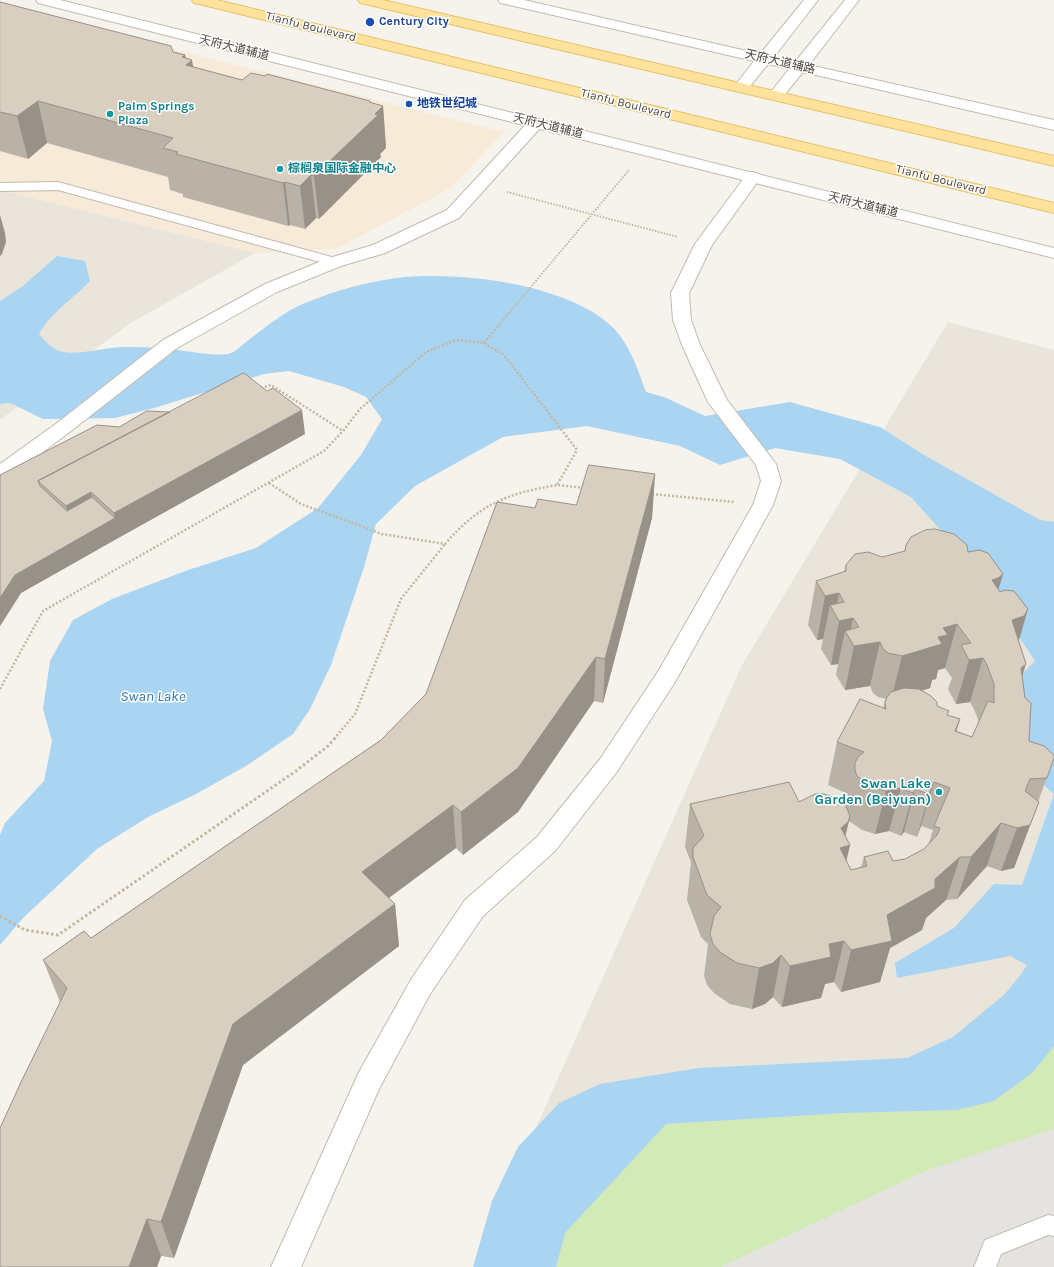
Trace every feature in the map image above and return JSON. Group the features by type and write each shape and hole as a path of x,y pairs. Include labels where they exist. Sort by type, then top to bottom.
{"main road":[{"name":"Tianfu Boulevard","path":"198,0 1054,208"},
{"path":"365,0 1054,161"}],"street":[{"name":"天府大道辅道","path":"43,0 1054,252"},
{"name":"天府大道辅路","path":"505,0 1054,125"},
{"path":"741,88 811,0"},
{"path":"776,96 852,0"},
{"path":"0,474 64,427 170,344 271,288 335,262 379,249 453,214 536,123"},
{"path":"286,1267 369,1082 421,986 474,908 546,844 608,766 667,676 763,505 771,481 766,464 718,402 691,344 682,320 680,293 704,244 753,177"}],"lane":[{"path":"0,187 58,186 335,262"},
{"path":"985,1267 993,1247 1048,1225 1054,1226"}],"path":[{"path":"484,343 646,150"},
{"path":"481,185 704,244"},
{"path":"0,689 43,611 324,451 343,431 360,409 426,352 456,340 484,343 504,355 562,433 577,450 557,485"},
{"path":"256,389 271,385 343,431"},
{"path":"269,483 301,504 382,534 444,544"},
{"path":"0,916 25,930 58,935 296,771 328,746 355,714 390,630 400,599 444,544 468,518 495,500 527,490 557,485 588,488"},
{"path":"644,494 763,505"}],"shaded area":[{"path":"0,6 504,132 449,189 336,249 255,253 0,190"},
{"path":"0,190 255,253 129,324 0,420"},
{"path":"948,322 1054,350 1054,1267 474,1267 742,665"},
{"path":"1054,1129 1054,1267 721,1267 928,1170"}],"green space":[{"path":"1054,1046 1054,1129 928,1170 721,1267 556,1267 564,1233 666,1124 845,1113 957,1110 994,1101 1033,1072"}],"water":[{"name":"Swan Lake","path":"57,256 85,261 90,281 56,312 39,334 52,347 63,352 69,353 121,347 142,347 208,354 231,353 236,351 283,314 305,303 339,291 373,282 421,276 449,276 508,283 537,290 564,299 589,310 609,324 622,338 632,355 646,392 664,397 705,416 790,402 880,427 924,455 1040,520 1054,522 1054,794 1029,772 1029,725 1018,678 1035,661 970,563 911,497 840,459 775,448 720,465 680,446 587,426 503,437 415,486 376,524 364,567 331,665 310,709 293,734 246,766 196,794 148,817 97,849 23,918 0,945 0,835 5,823 44,781 52,741 43,709 50,661 73,620 112,599 188,570 256,548 318,508 361,455 382,419 366,397 344,387 289,371 264,374 154,408 115,418 43,419 10,403 0,404 0,301 23,286"},
{"path":"1054,794 1054,1046 1033,1072 994,1101 957,1110 845,1113 666,1124 565,1233 556,1267 473,1267 492,1201 518,1147 559,1103 600,1084 699,1068 907,1058 953,1037 1005,994 1027,965 1010,956 897,978 895,963 954,928 994,884 1022,885"}],"building":[{"path":"0,2 171,46 173,52 185,55 182,57 192,60 186,65 242,80 251,73 265,76 267,74 370,101 369,102 383,106 375,114 378,115 314,176 311,175 300,186 285,182 283,183 176,154 178,152 163,148 173,138 38,101 17,116 0,112"},
{"path":"244,373 267,391 273,388 302,410 114,513 91,492 66,506 38,481"},
{"path":"147,411 170,412 38,481 40,486 67,511 92,497 115,518 15,575 0,598 0,475 97,425 119,427"},
{"path":"589,465 655,474 605,659 596,657 518,768 461,812 453,805 362,872 395,904 233,1024 161,1222 147,1219 129,1267 0,1267 0,1128 67,988 43,960 84,931 91,938 381,740 426,694 497,502 535,508 538,499 576,505"},
{"path":"935,529 954,534 967,545 968,552 979,550 988,553 1003,574 992,580 1000,592 1005,590 1014,591 1028,609 1024,616 1012,620 1026,664 1021,668 1025,698 1031,703 1029,741 1044,746 1054,755 1047,778 1030,779 1025,791 1039,802 1030,825 1017,828 1001,823 971,857 960,857 935,879 935,888 887,915 892,941 851,950 844,941 829,944 831,957 790,966 781,955 773,963 759,968 737,963 720,952 713,944 710,934 714,916 721,907 707,895 693,857 693,848 704,836 690,804 789,782 799,802 815,794 824,794 839,799 845,804 850,816 848,822 841,828 850,845 840,848 851,870 867,866 864,857 888,851 893,861 905,859 924,849 937,835 940,828 934,826 950,788 934,782 929,794 915,789 913,793 901,788 886,791 872,787 857,776 855,770 855,763 858,757 864,752 837,742 860,699 886,709 885,702 891,692 904,688 919,689 931,696 937,702 937,706 949,711 947,715 960,719 955,731 972,737 988,701 994,703 994,684 987,665 983,658 969,660 961,645 971,643 957,624 943,628 948,635 938,637 942,644 902,656 888,653 883,649 880,642 854,646 845,631 859,627 853,618 839,621 830,605 844,602 839,593 825,596 816,581 846,571 846,565 855,554 868,552 882,557 905,551 906,545 911,537 925,530"}],"place":[{"name":"Century City","path":"370,22"},
{"name":"地铁世纪城","path":"409,104"},
{"name":"Palm Springs Plaza","path":"110,114"},
{"name":"棕榈泉国际金融中心","path":"280,169"},
{"name":"Swan Lake Garden (Beiyuan)","path":"939,792"}]}
